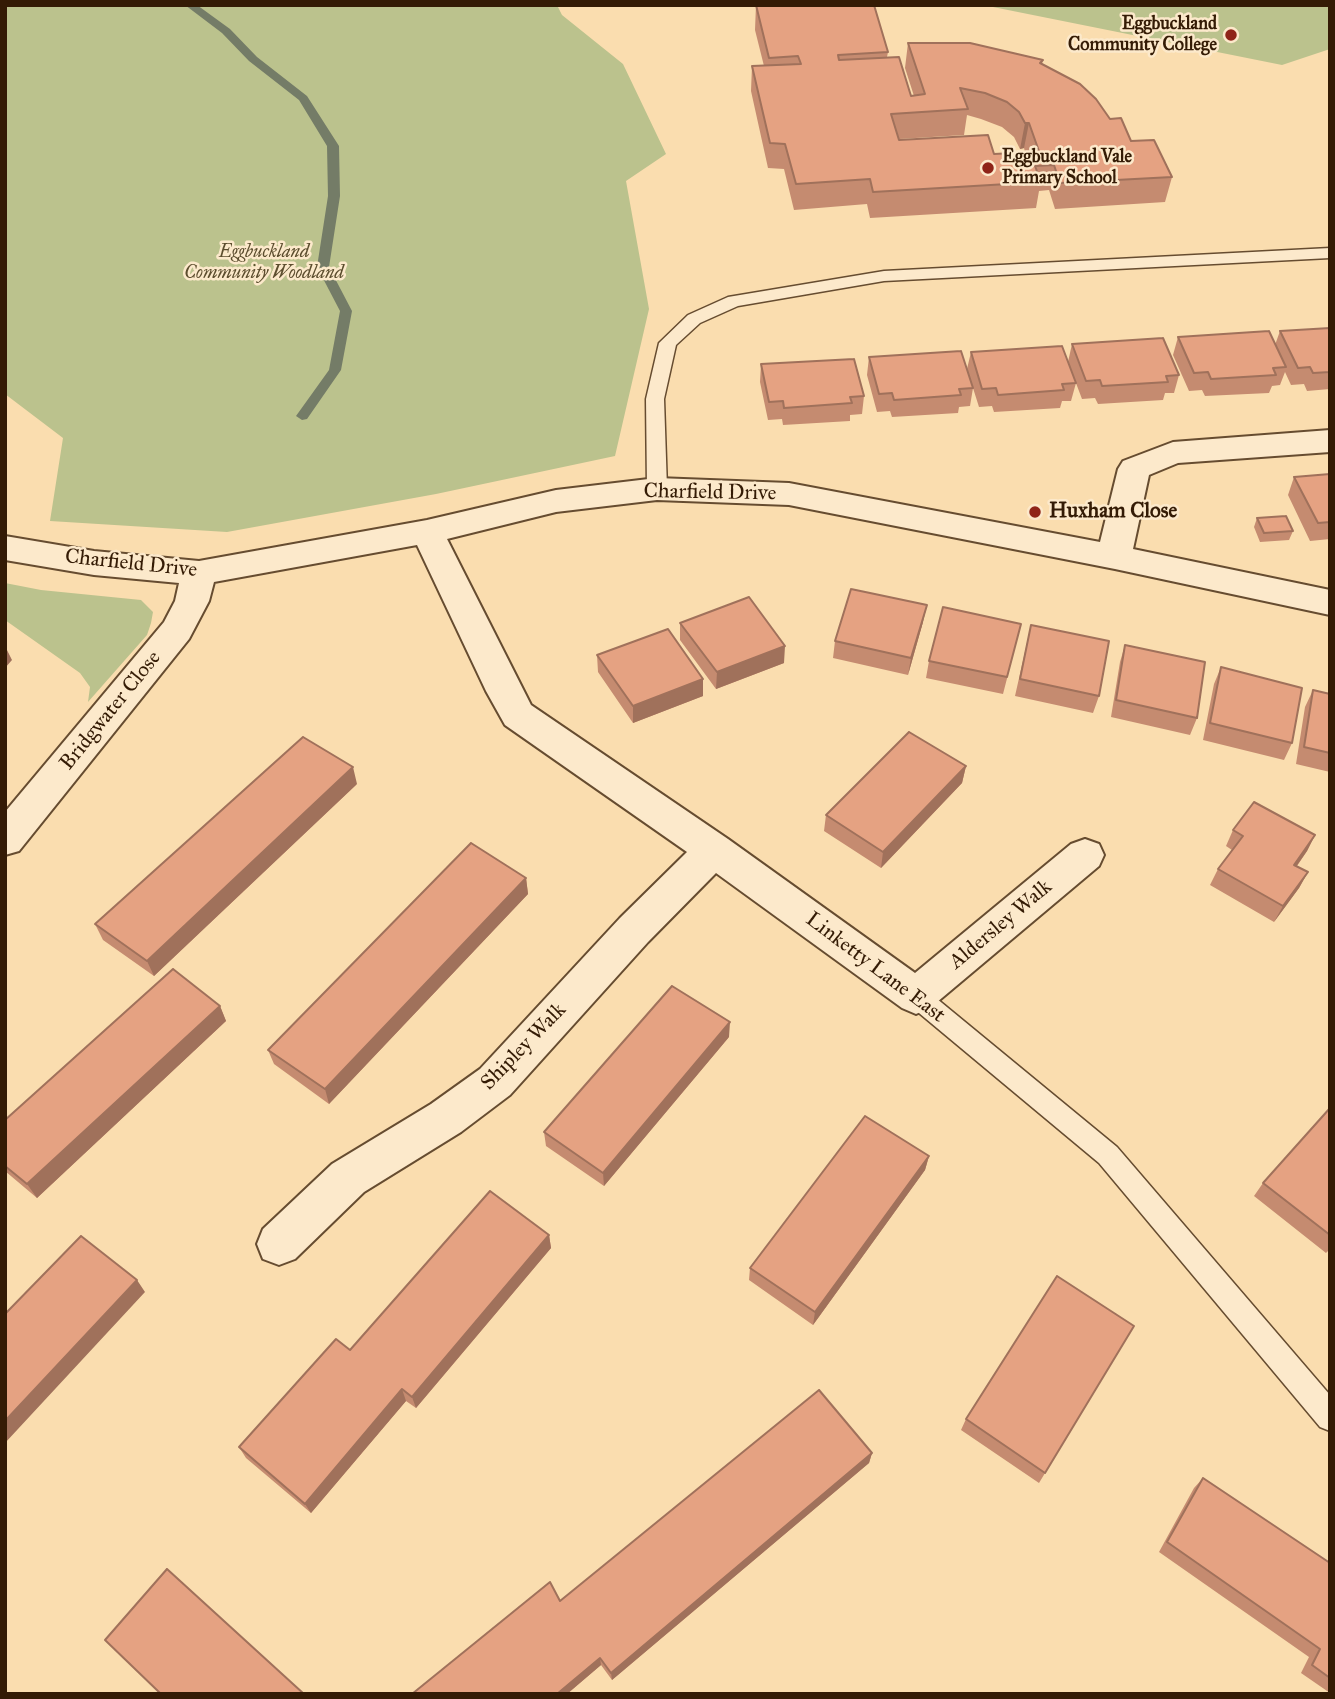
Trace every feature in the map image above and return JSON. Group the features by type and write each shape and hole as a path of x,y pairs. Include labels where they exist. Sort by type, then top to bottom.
{"street":[{"path":"1115,557 1118,532 1134,469 1173,453 1330,441"},
{"name":"Charfield Drive","path":"5,548 94,563 199,573 427,532 556,501 657,489 789,494 1115,557 1330,603"},
{"name":"Linketty Lane East","path":"427,532 503,691 518,715 714,850 916,996"},
{"name":"Bridgwater Close","path":"5,840 177,631 192,601 199,573"},
{"name":"Shipley Walk","path":"279,1244 348,1178 446,1118 495,1082 634,930 714,850"},
{"name":"Aldersley Walk","path":"916,996 1085,855"}],"lane":[{"path":"657,489 655,399 668,343 694,319 734,301 884,276 1330,253"},
{"name":"Linketty Lane East","path":"916,996 1108,1155 1330,1417"}],"green space":[{"name":"Eggbuckland Community Woodland","path":"5,5 557,5 562,15 623,64 666,154 626,181 649,309 615,456 436,494 227,532 50,521 63,438 5,394"},
{"name":"Eggbuckland Community College","path":"983,5 1330,5 1330,49 1282,65"},
{"path":"5,583 41,590 141,600 153,612 151,623 147,635 88,702 90,687 80,673 5,620"}],"building":[{"path":"756,5 874,5 888,52 838,55 839,60 899,57 911,96 925,94 908,43 970,43 1043,60 1040,63 1080,84 1096,99 1110,119 1121,118 1131,141 1154,140 1172,177 1060,183 1054,165 1035,166 1041,182 873,192 870,179 796,184 785,144 770,143 752,66 801,64 798,56 769,58","holes":["960,88 985,93 1007,102 1019,112 1025,123 1029,123 1040,154 994,154 988,135 899,140 891,114 968,109"]},
{"path":"1330,328 1330,372 1313,373 1310,367 1298,368 1280,331"},
{"path":"1269,331 1286,367 1273,368 1276,375 1211,379 1208,372 1194,373 1178,337"},
{"path":"1163,338 1179,375 1166,376 1168,382 1102,386 1100,380 1086,381 1072,344"},
{"path":"1062,346 1076,383 1062,384 1064,390 998,395 996,388 982,389 971,352"},
{"path":"961,351 973,388 959,389 961,395 894,400 892,393 879,394 869,357"},
{"path":"854,359 864,396 850,397 852,403 784,408 783,401 769,402 761,364"},
{"path":"1330,474 1330,522 1318,523 1294,477"},
{"path":"1286,516 1293,531 1264,533 1257,518"},
{"path":"851,589 927,605 911,658 835,641"},
{"path":"749,597 785,646 717,672 680,623"},
{"path":"943,607 1021,624 1007,677 929,661"},
{"path":"1031,625 1109,641 1099,696 1020,679"},
{"path":"668,629 703,679 633,706 597,655"},
{"path":"1125,645 1205,662 1197,718 1116,700"},
{"path":"1221,667 1302,688 1292,743 1210,723"},
{"path":"1313,690 1330,694 1330,753 1304,747"},
{"path":"909,732 966,766 883,852 826,815"},
{"path":"303,737 353,767 147,961 95,924"},
{"path":"1254,802 1315,835 1294,865 1308,872 1283,906 1218,869 1243,836 1233,830"},
{"path":"471,843 526,878 325,1089 268,1050"},
{"path":"173,969 220,1006 27,1184 5,1166 5,1120"},
{"path":"672,986 730,1022 603,1173 544,1132"},
{"path":"1330,1108 1330,1235 1263,1183"},
{"path":"865,1116 929,1156 815,1312 750,1268"},
{"path":"490,1191 549,1235 412,1397 402,1389 305,1504 239,1447 336,1339 350,1350"},
{"path":"81,1236 137,1280 5,1421 5,1314"},
{"path":"1057,1276 1134,1326 1045,1473 966,1419"},
{"path":"819,1390 872,1453 611,1673 600,1658 557,1694 412,1694 550,1582 560,1601"},
{"path":"1203,1478 1330,1563 1330,1678 1312,1665 1320,1649 1167,1542"},
{"path":"167,1569 304,1694 161,1694 105,1640"}],"waterway":[{"path":"190,5 226,31 253,59 303,98 333,146 334,196 323,267 346,311 335,370 302,416"}],"place":[{"name":"Eggbuckland Community College","path":"1231,35"},
{"name":"Eggbuckland Vale Primary School","path":"988,168"},
{"name":"Huxham Close","path":"1035,512"}]}
